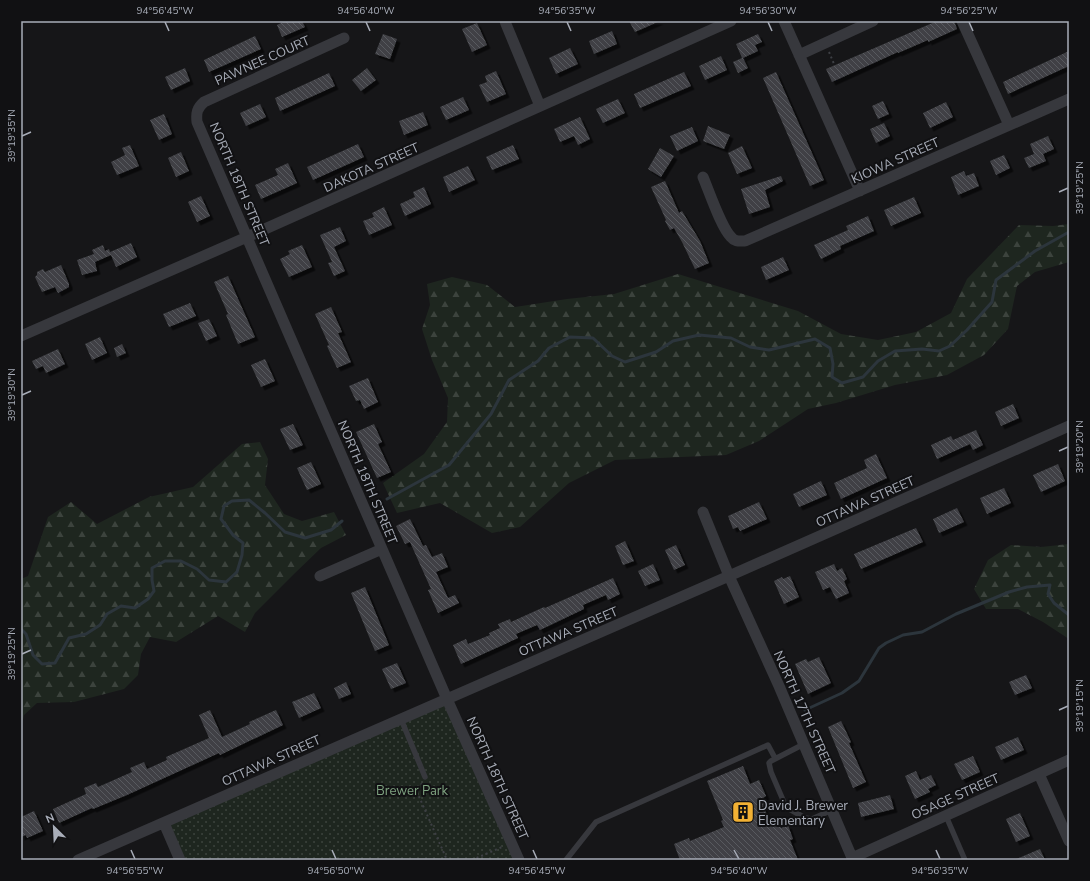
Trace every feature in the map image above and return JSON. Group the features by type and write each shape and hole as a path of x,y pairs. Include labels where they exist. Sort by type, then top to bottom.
{"street":[{"path":"506,21 540,106"},
{"name":"DAKOTA STREET","path":"21,336 731,21"},
{"path":"784,21 860,191"},
{"path":"799,55 873,21"},
{"path":"962,21 1009,125"},
{"name":"PAWNEE COURT","path":"196,113 199,106 204,102 344,38"},
{"name":"KIOWA STREET","path":"703,177 725,230 731,238 738,242 860,191 1069,99"},
{"name":"NORTH 18TH STREET","path":"196,113 197,122 203,137 519,860"},
{"name":"OTTAWA STREET","path":"78,860 730,576 1069,426"},
{"name":"NORTH 17TH STREET","path":"702,512 853,859"},
{"path":"320,576 382,549"},
{"name":"OSAGE STREET","path":"853,859 1069,760"},
{"path":"1039,774 1069,841"},
{"path":"164,823 180,860"}],"lane":[{"path":"401,719 425,777"},
{"path":"804,744 775,758 770,764 771,772 786,807 805,818 812,819 832,810"},
{"path":"566,860 596,822 768,745 775,758"},
{"path":"946,816 965,860"}],"path":[{"path":"425,777 417,792 447,860"},
{"path":"472,860 512,843"}],"green space":[{"path":"1069,224 1069,262 1035,272 1017,286 1008,329 984,355 947,375 895,385 836,403 808,409 759,441 726,455 615,460 569,483 520,527 492,533 440,503 397,513 383,483 424,454 447,422 448,398 432,360 422,329 430,305 427,284 452,277 487,285 515,307 614,294 678,274 798,311 841,334 878,340 916,332 951,313 967,279 1019,225 1053,226"},
{"path":"260,442 268,459 265,485 284,514 302,521 334,512 346,535 321,548 255,613 245,632 218,616 176,642 150,637 141,654 138,675 124,689 74,702 37,703 24,715 21,728 21,579 28,576 48,517 71,502 97,524 149,497 193,487 242,444"},
{"path":"1069,544 1069,639 1043,622 1018,609 986,609 974,589 988,560 1011,545 1041,547"},
{"name":"Brewer Park","path":"447,699 519,860 180,860 164,823"}],"building":[{"path":"285,21 302,21 305,27 282,37 277,25"},
{"path":"629,21 660,21 635,32"},
{"path":"937,21 954,21 957,29 928,42 928,40 898,52 832,82 826,69"},
{"path":"477,23 487,45 472,52 462,29"},
{"path":"612,31 617,44 594,54 589,41"},
{"path":"383,34 397,39 390,59 375,54"},
{"path":"758,34 762,42 755,45 758,51 743,58 748,68 738,73 733,62 742,58 736,44"},
{"path":"255,36 261,49 209,72 204,60"},
{"path":"570,48 578,64 556,74 549,58"},
{"path":"1069,51 1069,66 1008,94 1003,82"},
{"path":"721,56 727,70 705,80 699,66"},
{"path":"185,68 190,81 171,90 165,77"},
{"path":"367,68 376,80 361,91 352,80"},
{"path":"496,71 506,94 487,102 479,85 487,82 485,76"},
{"path":"684,72 691,86 640,108 634,94"},
{"path":"776,72 824,180 810,186 763,78"},
{"path":"329,73 335,86 280,111 275,98"},
{"path":"463,97 469,110 446,120 440,107"},
{"path":"618,99 625,113 603,123 596,109"},
{"path":"883,101 889,114 878,119 872,106"},
{"path":"946,102 953,117 930,128 923,113"},
{"path":"260,104 266,117 246,126 240,113"},
{"path":"423,112 428,125 404,135 399,121"},
{"path":"164,114 172,134 159,140 150,120"},
{"path":"580,117 590,139 578,145 574,136 560,142 554,129"},
{"path":"884,123 890,136 876,143 870,129"},
{"path":"708,126 730,135 724,149 703,141"},
{"path":"692,127 698,141 677,151 670,136"},
{"path":"1048,136 1054,149 1043,154 1046,161 1029,168 1024,158 1034,154 1030,144"},
{"path":"358,144 364,157 313,180 307,167"},
{"path":"130,145 139,166 117,175 111,162 125,155 122,148"},
{"path":"513,145 519,159 492,170 486,157"},
{"path":"742,146 752,168 737,174 728,153"},
{"path":"660,148 674,156 661,177 648,169"},
{"path":"181,152 189,171 176,177 168,158"},
{"path":"1004,155 1010,168 996,175 990,161"},
{"path":"288,163 297,183 261,199 255,185 278,175 275,169"},
{"path":"468,166 475,180 449,192 443,177"},
{"path":"964,171 966,176 974,173 979,186 958,195 951,177"},
{"path":"781,176 783,181 765,190 770,207 749,214 741,189"},
{"path":"665,181 679,213 682,211 700,241 709,263 695,269 674,228 670,230 665,221 666,220 651,187"},
{"path":"424,187 431,204 405,216 400,204 415,197 413,192"},
{"path":"201,196 210,216 197,222 188,202"},
{"path":"914,197 921,213 891,226 884,210"},
{"path":"384,207 392,225 369,235 363,221 374,217 372,213"},
{"path":"868,216 874,231 840,246 841,249 821,259 814,245 848,230 846,226"},
{"path":"340,227 346,241 334,247 345,271 334,276 328,263 332,262 320,235"},
{"path":"131,243 137,257 116,267 111,255 95,262 97,271 82,275 77,260 94,254 92,250 103,245 105,251 109,249 110,252"},
{"path":"302,245 312,267 289,277 280,259 290,254 288,251"},
{"path":"783,257 789,270 766,280 761,267"},
{"path":"61,265 69,287 58,293 55,287 42,292 35,277 37,272 43,269 45,272"},
{"path":"228,276 255,337 238,344 226,315 228,314 214,282"},
{"path":"190,303 196,316 169,327 163,314"},
{"path":"331,307 342,332 338,333 351,362 337,368 327,346 329,345 315,314"},
{"path":"209,319 217,336 206,341 198,323"},
{"path":"100,337 107,353 92,360 85,344"},
{"path":"122,344 126,353 117,357 114,348"},
{"path":"58,349 65,364 46,373 43,366 36,369 32,361"},
{"path":"265,359 275,381 261,387 251,365"},
{"path":"368,378 378,402 364,409 360,400 356,401 349,386"},
{"path":"1013,404 1019,418 1001,426 995,412"},
{"path":"293,424 303,445 290,450 280,429"},
{"path":"374,424 382,442 378,444 391,472 377,478 356,432"},
{"path":"976,430 983,445 973,450 970,444 937,459 931,445 951,436 953,440"},
{"path":"876,454 887,478 841,499 834,483 867,468 864,460"},
{"path":"311,462 321,484 307,490 297,468"},
{"path":"1058,464 1065,481 1041,492 1033,475"},
{"path":"821,481 827,495 799,507 793,494"},
{"path":"1004,488 1011,503 987,514 980,498"},
{"path":"759,502 767,519 740,531 738,527 733,529 728,516"},
{"path":"957,508 964,522 939,533 933,519"},
{"path":"410,519 423,546 426,545 432,557 442,553 448,567 436,572 448,598 455,595 459,603 438,613 428,590 431,589 410,542 405,544 396,526"},
{"path":"916,528 923,542 861,569 854,554"},
{"path":"625,541 634,561 623,565 615,546"},
{"path":"676,545 685,565 674,570 665,550"},
{"path":"653,564 660,580 645,586 638,571"},
{"path":"834,564 837,571 842,568 847,579 844,581 849,593 836,599 830,587 823,590 815,572"},
{"path":"790,576 799,597 784,604 774,581 782,577 783,579"},
{"path":"613,578 620,594 608,600 606,595 583,605 584,609 540,630 537,625 516,634 518,638 461,664 453,645 466,639 468,644 490,635 489,633 500,628 498,624 510,619 511,622"},
{"path":"365,587 389,645 375,651 351,593"},
{"path":"819,657 831,683 808,694 795,664 806,659 808,662"},
{"path":"397,663 406,683 391,689 382,669"},
{"path":"1026,675 1032,688 1015,695 1009,682"},
{"path":"346,682 351,694 339,699 334,688"},
{"path":"314,693 321,708 299,718 292,702"},
{"path":"210,710 222,737 250,724 249,722 276,710 283,725 220,755 219,753 127,795 93,809 92,808 59,823 53,809 86,794 84,788 96,783 98,787 132,772 130,768 144,762 147,769 167,760 166,757 209,738 199,715"},
{"path":"841,721 851,742 849,743 866,782 853,788 828,727"},
{"path":"1018,737 1024,750 1001,760 995,747"},
{"path":"973,756 980,772 962,780 954,764"},
{"name":"David J. Brewer Elementary","path":"743,766 750,784 759,780 766,796 763,798 765,803 763,805 771,825 779,822 781,828 788,825 793,839 790,840 798,860 680,860 674,844 689,838 690,841 724,827 721,821 723,820 707,781"},
{"path":"916,771 920,780 931,775 936,785 928,789 930,792 915,799 905,776"},
{"path":"890,795 894,809 861,817 858,803"},
{"path":"34,811 43,831 27,838 26,835 21,837 21,817"},
{"path":"1020,813 1030,836 1016,842 1006,819"},
{"path":"1040,849 1045,860 1014,860"}],"waterway":[{"path":"387,499 449,465 491,414 509,380 538,361 549,348 570,337 593,338 612,356 625,362 656,352 673,341 699,335 731,338 750,347 769,350 815,339 830,348 833,364 832,377 842,383 863,377 878,361 895,351 922,349 939,351 950,346 967,330 992,302 996,280 1035,251 1069,232"},
{"path":"21,629 26,634 33,655 42,664 55,663 69,638 86,634 100,625 107,614 121,606 135,608 148,599 154,591 152,568 165,561 181,561 197,569 209,580 226,582 237,572 242,555 243,543 233,535 221,519 224,506 232,501 249,500 285,532 305,538 331,530 342,521"},
{"path":"805,710 842,693 859,681 879,648 886,643 903,635 922,632 956,614 1009,592 1027,587 1050,585 1048,594 1054,603 1069,615"}],"place":[{"name":"David J. Brewer Elementary","path":"743,812"}]}
